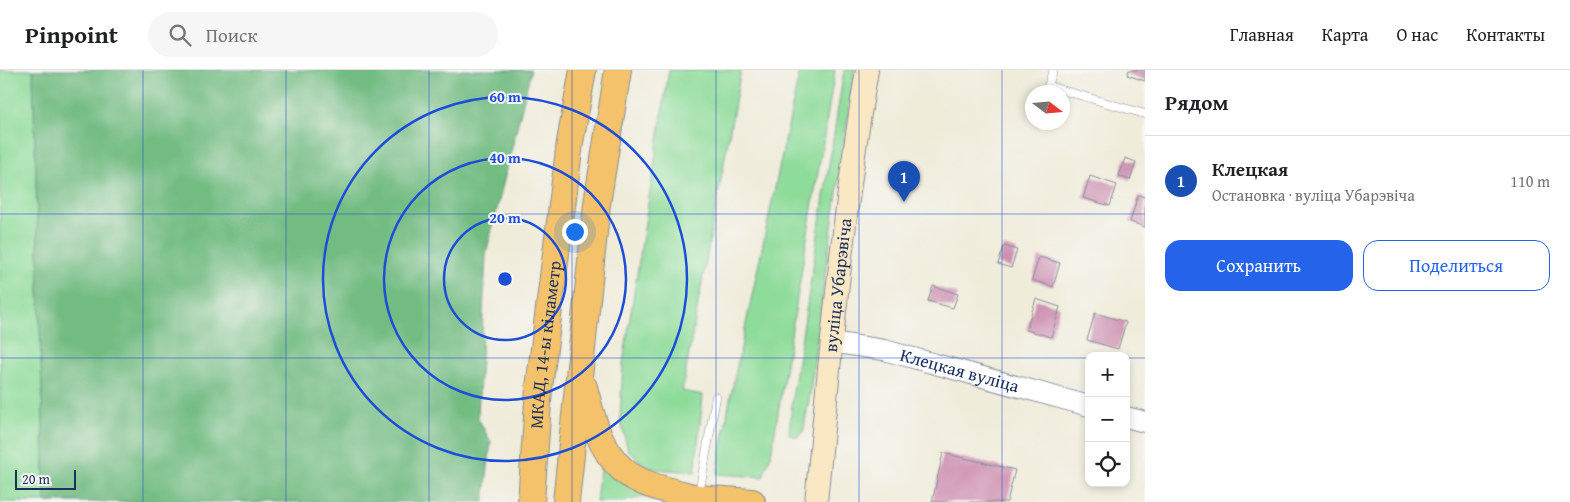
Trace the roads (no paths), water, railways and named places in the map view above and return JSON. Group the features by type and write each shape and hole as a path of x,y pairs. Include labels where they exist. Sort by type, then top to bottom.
{"highway":[{"name":"МКАД, 14-ы кіламетр","path":"531,502 539,388 570,142 583,70"},
{"name":"МКАД, 14-ы кіламетр","path":"566,502 597,204 618,70"},
{"path":"580,366 592,421 610,454 623,470 659,488 698,498"},
{"path":"655,502 698,498 752,502"}],"main road":[{"name":"вуліца Убарэвіча","path":"816,502 831,342 848,197 867,70"}],"street":[{"name":"Клецкая вуліца","path":"831,342 884,350 1085,405"},
{"path":"1130,418 1145,422"}],"lane":[{"path":"1053,70 1048,86 1145,114"},
{"path":"698,498 716,396"}],"place":[{"name":"Клецкая","path":"904,202"}]}
